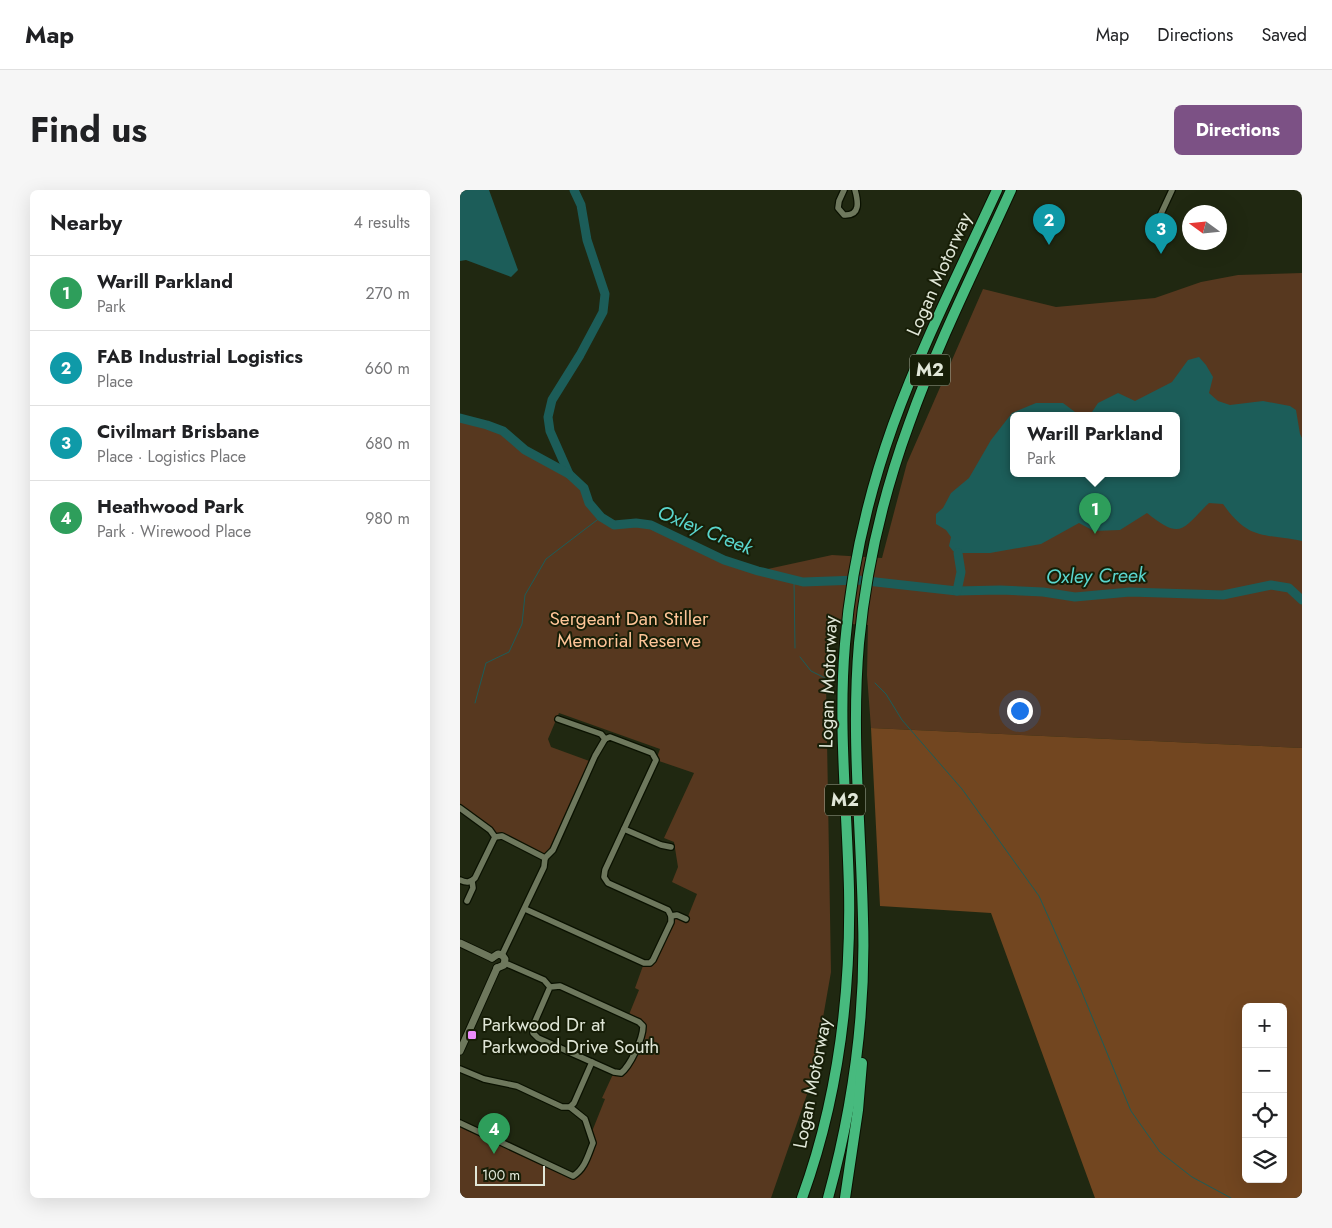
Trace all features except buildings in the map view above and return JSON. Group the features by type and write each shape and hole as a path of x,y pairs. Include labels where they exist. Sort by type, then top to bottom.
{"highway":[{"name":"Logan Motorway","path":"802,1198 818,1151 838,1058 843,1018 848,949 849,887 842,719 847,624 857,555 878,473 900,406 996,190"},
{"name":"Logan Motorway","path":"828,1198 845,1129 860,1027 864,929 857,774 856,698 861,626 871,557 886,493 908,425 926,379 1011,190"},
{"path":"845,1198 861,1083 863,1037 860,1027"},
{"path":"796,1198 810,1160 822,1118 828,1107"}],"street":[{"path":"844,190 838,208 844,215 850,215 858,207 855,190"},
{"path":"1159,218 1172,190"},
{"path":"558,718 601,734 605,739"},
{"path":"502,955 544,867 545,858 554,850 595,756 605,739 610,737 652,753 656,760 604,870 604,877 608,883 668,910 671,922 654,960 650,963 644,963 525,909"},
{"path":"460,808 490,830 495,837"},
{"path":"624,829 661,845 671,846"},
{"path":"495,837 502,836 545,858"},
{"path":"460,880 465,882 472,881 475,878 495,837"},
{"path":"467,901 473,888 472,881"},
{"path":"671,916 677,915 686,919"},
{"path":"460,943 492,958"},
{"path":"492,958 496,955 502,955"},
{"path":"502,955 505,958 505,963"},
{"path":"492,958 493,965 497,968"},
{"path":"460,1051 497,968 502,967 505,963"},
{"path":"505,963 544,980 550,987"},
{"path":"560,986 639,1022 643,1026 643,1034 626,1068 621,1073 614,1072 538,1038 533,1032 533,1026 550,987 560,986"},
{"path":"570,1107 574,1103 592,1062"},
{"path":"460,1069 484,1079 517,1086 562,1107 570,1107 585,1119 593,1142 583,1167 580,1172 573,1176 460,1123"},
{"path":"482,1133 489,1119"}],"green space":[{"name":"Sergeant Dan Stiller Memorial Reserve","path":"1302,273 1302,748 871,728 867,675 868,625 832,623 826,682 831,972 812,1080 771,1198 460,1198 460,1123 573,1176 579,1172 593,1143 591,1134 605,1099 602,1098 614,1072 626,1068 643,1026 628,1017 639,990 635,988 644,963 650,963 671,916 687,919 697,894 672,882 678,867 674,842 664,838 694,773 656,760 660,749 559,713 548,739 551,747 592,762 553,850 545,858 503,836 495,837 460,808 460,418 503,431 525,450 569,474 584,488 589,503 601,517 614,525 636,523 651,525 724,560 758,571 832,555 882,558 907,463 983,289 1056,307 1155,298 1201,282 1238,275"}],"shaded area":[{"path":"871,728 1302,748 1302,1198 1095,1198 991,913 880,906"}],"water":[{"path":"460,190 489,190 518,270 511,277 466,260 460,261"},
{"path":"1199,357 1206,365 1213,377 1209,393 1218,401 1230,405 1263,401 1290,406 1296,410 1302,438 1302,541 1267,536 1249,530 1232,516 1223,504 1209,503 1187,525 1175,529 1159,522 1147,513 1120,530 1094,531 1079,523 1041,544 990,553 958,553 949,546 951,537 946,530 936,524 936,514 943,508 951,493 969,478 991,440 1010,416 1010,477 1180,477 1180,412 1092,412 1098,403 1118,393 1135,401 1172,382 1188,360"},
{"path":"1036,403 1063,403 1075,412 1014,412"}],"waterway":[{"name":"Oxley Creek","path":"574,190 581,205 587,240 605,294 603,312 580,355 552,400 548,417 550,431 569,474 584,488 589,503 601,517 614,525 636,523 651,525 724,560 803,582 858,580 957,591 1043,592 1075,597 1130,592 1223,595 1271,585 1289,588 1302,600"},
{"path":"460,418 503,431 525,450 569,474"},
{"path":"475,703 486,663 509,652 522,624 525,595 546,559 601,517"},
{"path":"957,591 961,572 958,553"},
{"path":"794,579 795,648"},
{"path":"800,657 811,671 829,680"},
{"path":"875,683 886,694 902,720 962,789 1039,896 1081,990 1131,1111 1160,1152 1192,1177 1231,1198"}],"place":[{"name":"FAB Industrial Logistics","path":"1049,245"},
{"name":"Civilmart Brisbane","path":"1161,254"},
{"name":"Warill Parkland","path":"1095,534"},
{"name":"Parkwood Dr at Parkwood Drive South","path":"472,1035"},
{"name":"Heathwood Park","path":"494,1154"}]}
